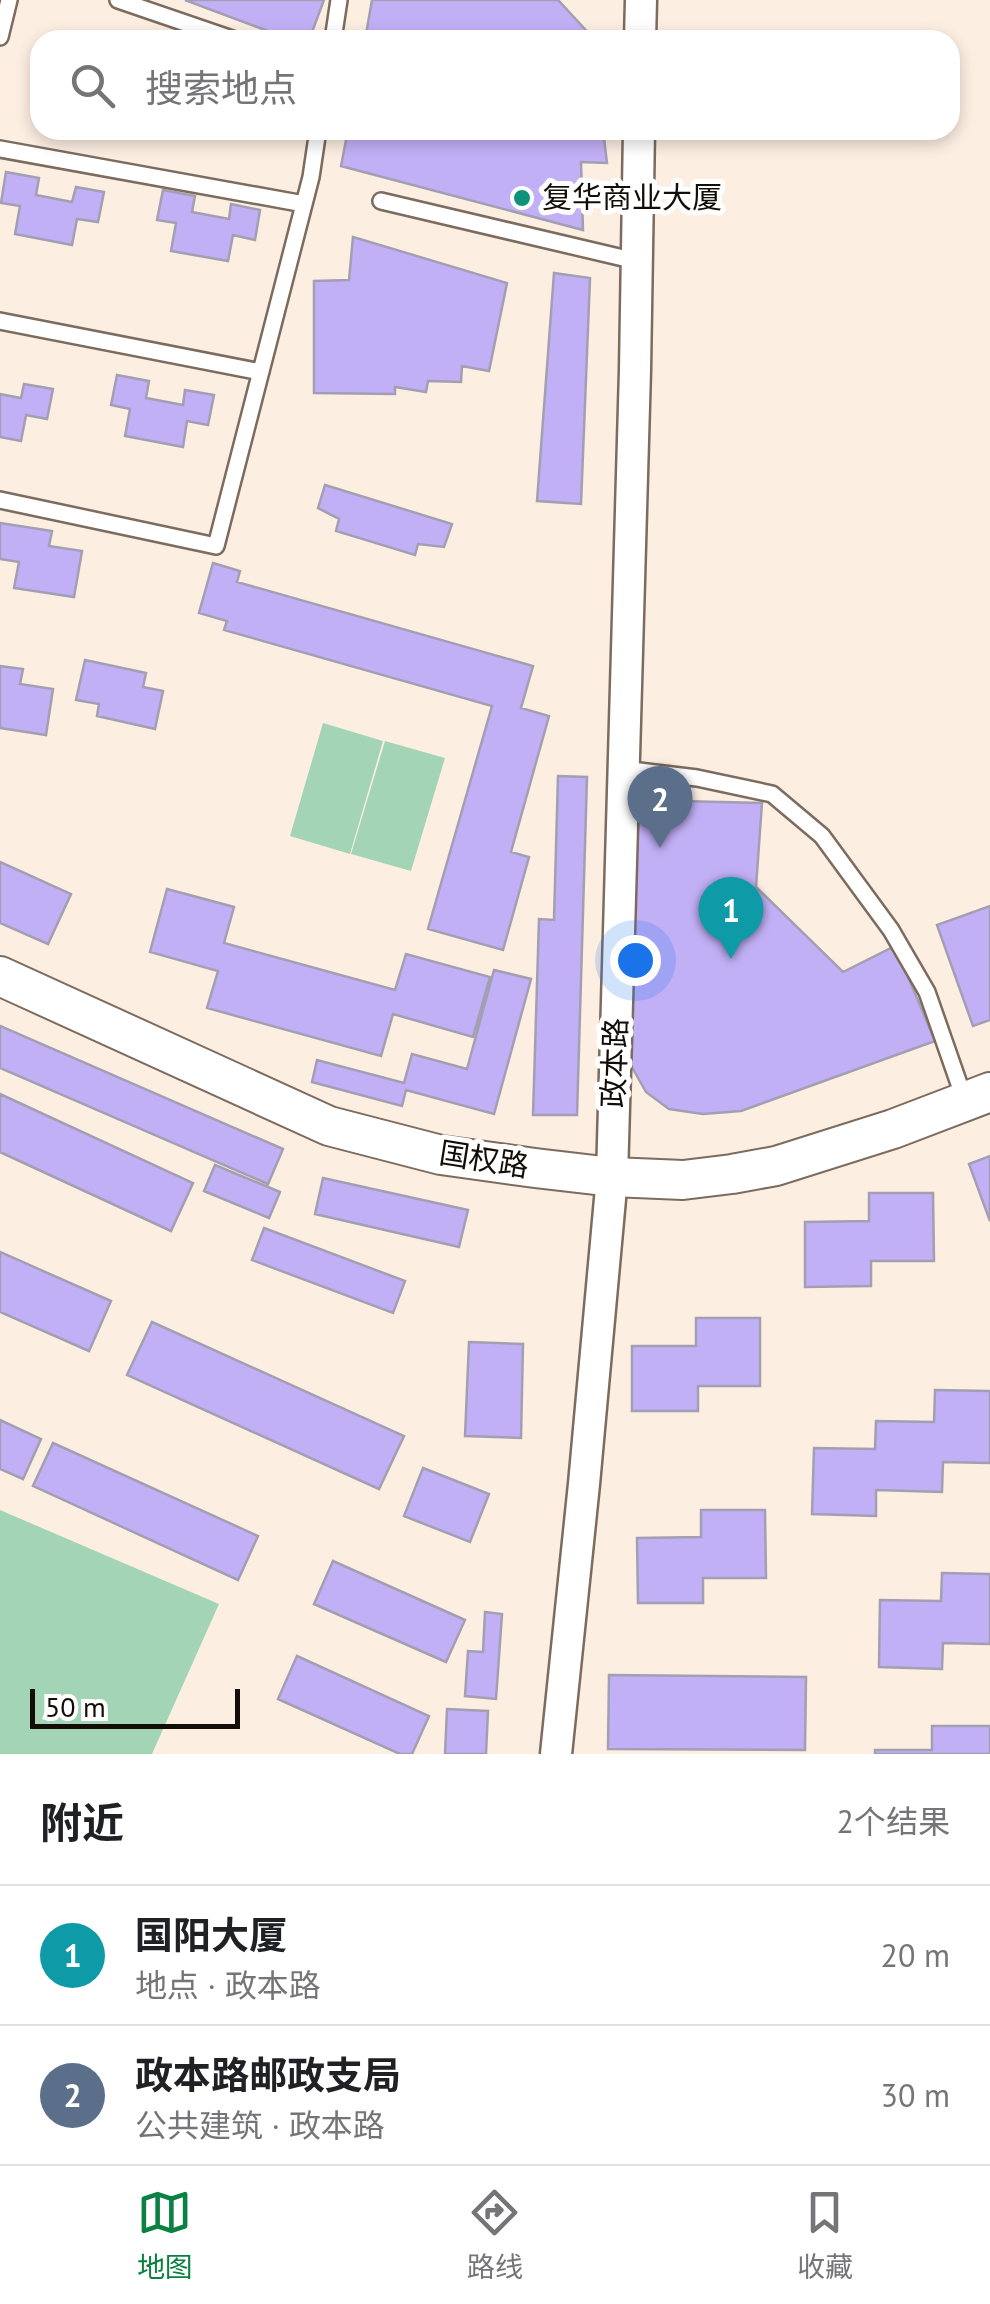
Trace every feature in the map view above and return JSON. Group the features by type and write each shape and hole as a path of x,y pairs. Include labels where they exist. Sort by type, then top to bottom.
{"street":[{"path":"640,30 641,0"},
{"name":"政本路","path":"556,1754 612,1176 639,140"},
{"name":"国权路","path":"0,976 329,1126 442,1155 612,1176 682,1180 776,1166 892,1129 978,1096"}],"lane":[{"path":"0,37 9,0"},
{"path":"118,0 206,30"},
{"path":"334,30 339,0"},
{"path":"0,500 216,546 311,177 317,140"},
{"path":"0,149 304,204"},
{"path":"381,201 636,262"},
{"path":"0,321 261,372"},
{"path":"623,770 697,778 772,794 822,836 891,930 927,992 978,1096"}],"green space":[{"path":"323,723 383,741 350,854 290,836"},
{"path":"385,741 445,758 411,871 351,854"},
{"path":"0,1510 219,1604 152,1754 0,1754"}],"building":[{"path":"185,0 324,0 313,30 265,30"},
{"path":"372,0 558,0 586,30 367,30"},
{"name":"复华商业大厦","path":"346,140 604,140 607,163 581,162 583,230 341,166"},
{"path":"6,172 39,178 36,195 72,202 76,187 104,192 98,222 77,219 72,245 15,234 20,206 1,203"},
{"path":"163,190 195,196 192,212 229,219 231,204 260,210 255,240 233,235 228,261 171,251 176,223 157,220"},
{"path":"353,237 507,283 489,371 462,366 461,382 428,381 426,392 395,387 395,394 314,393 314,281 349,280"},
{"path":"554,273 590,278 581,504 537,501"},
{"path":"117,375 149,381 146,398 183,405 185,390 214,395 208,425 187,421 183,447 125,436 130,409 111,405"},
{"path":"24,384 53,389 47,419 26,415 21,441 0,437 0,394 21,398"},
{"path":"325,485 452,524 444,547 418,544 415,555 336,531 339,519 318,508"},
{"path":"0,523 52,531 49,546 82,551 74,597 14,588 19,562 0,559"},
{"path":"213,563 240,571 237,582 533,666 521,708 549,716 511,852 529,857 503,950 428,929 492,706 224,630 227,621 199,613"},
{"path":"85,660 146,673 143,687 163,691 155,729 97,716 99,704 76,700"},
{"path":"0,666 23,669 20,684 53,689 46,735 0,728"},
{"path":"558,776 587,777 577,1115 533,1115 539,919 554,920"},
{"path":"636,800 762,803 756,887 843,972 895,946 935,1041 741,1111 703,1114 669,1109 646,1092 629,1062"},
{"path":"0,862 71,894 48,944 0,923"},
{"path":"167,889 234,907 224,943 395,990 406,954 490,977 473,1037 393,1014 381,1056 207,1008 218,971 150,952"},
{"path":"990,906 990,1020 973,1026 937,925"},
{"path":"494,970 531,979 494,1114 406,1090 402,1106 312,1082 317,1060 404,1083 412,1054 467,1069"},
{"path":"0,1026 283,1149 268,1184 0,1068"},
{"path":"0,1094 193,1183 171,1231 0,1152"},
{"path":"990,1156 990,1221 969,1164"},
{"path":"215,1165 280,1192 269,1218 204,1191"},
{"path":"323,1178 468,1210 459,1247 315,1214"},
{"path":"869,1193 933,1193 934,1261 871,1261 871,1286 805,1287 805,1222 869,1221"},
{"path":"264,1228 405,1281 393,1313 252,1260"},
{"path":"0,1252 111,1301 89,1351 0,1312"},
{"path":"696,1318 760,1318 760,1386 698,1386 698,1411 632,1411 632,1346 696,1346"},
{"path":"152,1322 404,1436 379,1489 127,1375"},
{"path":"469,1342 523,1344 521,1438 465,1436"},
{"path":"935,1390 990,1391 990,1463 943,1462 942,1492 876,1490 876,1516 812,1514 814,1448 875,1449 876,1421 934,1422"},
{"path":"0,1420 41,1439 23,1479 0,1469"},
{"path":"53,1443 258,1536 238,1580 33,1486"},
{"path":"423,1468 489,1494 470,1542 404,1516"},
{"path":"701,1510 765,1510 766,1578 703,1578 703,1603 638,1603 637,1538 701,1537"},
{"path":"333,1561 465,1620 446,1662 314,1604"},
{"path":"942,1573 990,1574 990,1644 943,1643 942,1669 879,1667 880,1600 941,1601"},
{"path":"485,1612 502,1614 496,1699 465,1696 468,1651 483,1652"},
{"path":"297,1656 429,1716 412,1754 400,1754 278,1699"},
{"path":"609,1675 806,1677 805,1750 608,1749"},
{"path":"447,1709 488,1711 486,1754 445,1754"},
{"path":"932,1726 990,1726 990,1754 875,1754 875,1750 932,1750"}],"place":[{"name":"复华商业大厦","path":"522,198"},
{"name":"政本路邮政支局","path":"660,848"},
{"name":"国阳大厦","path":"731,959"}]}
